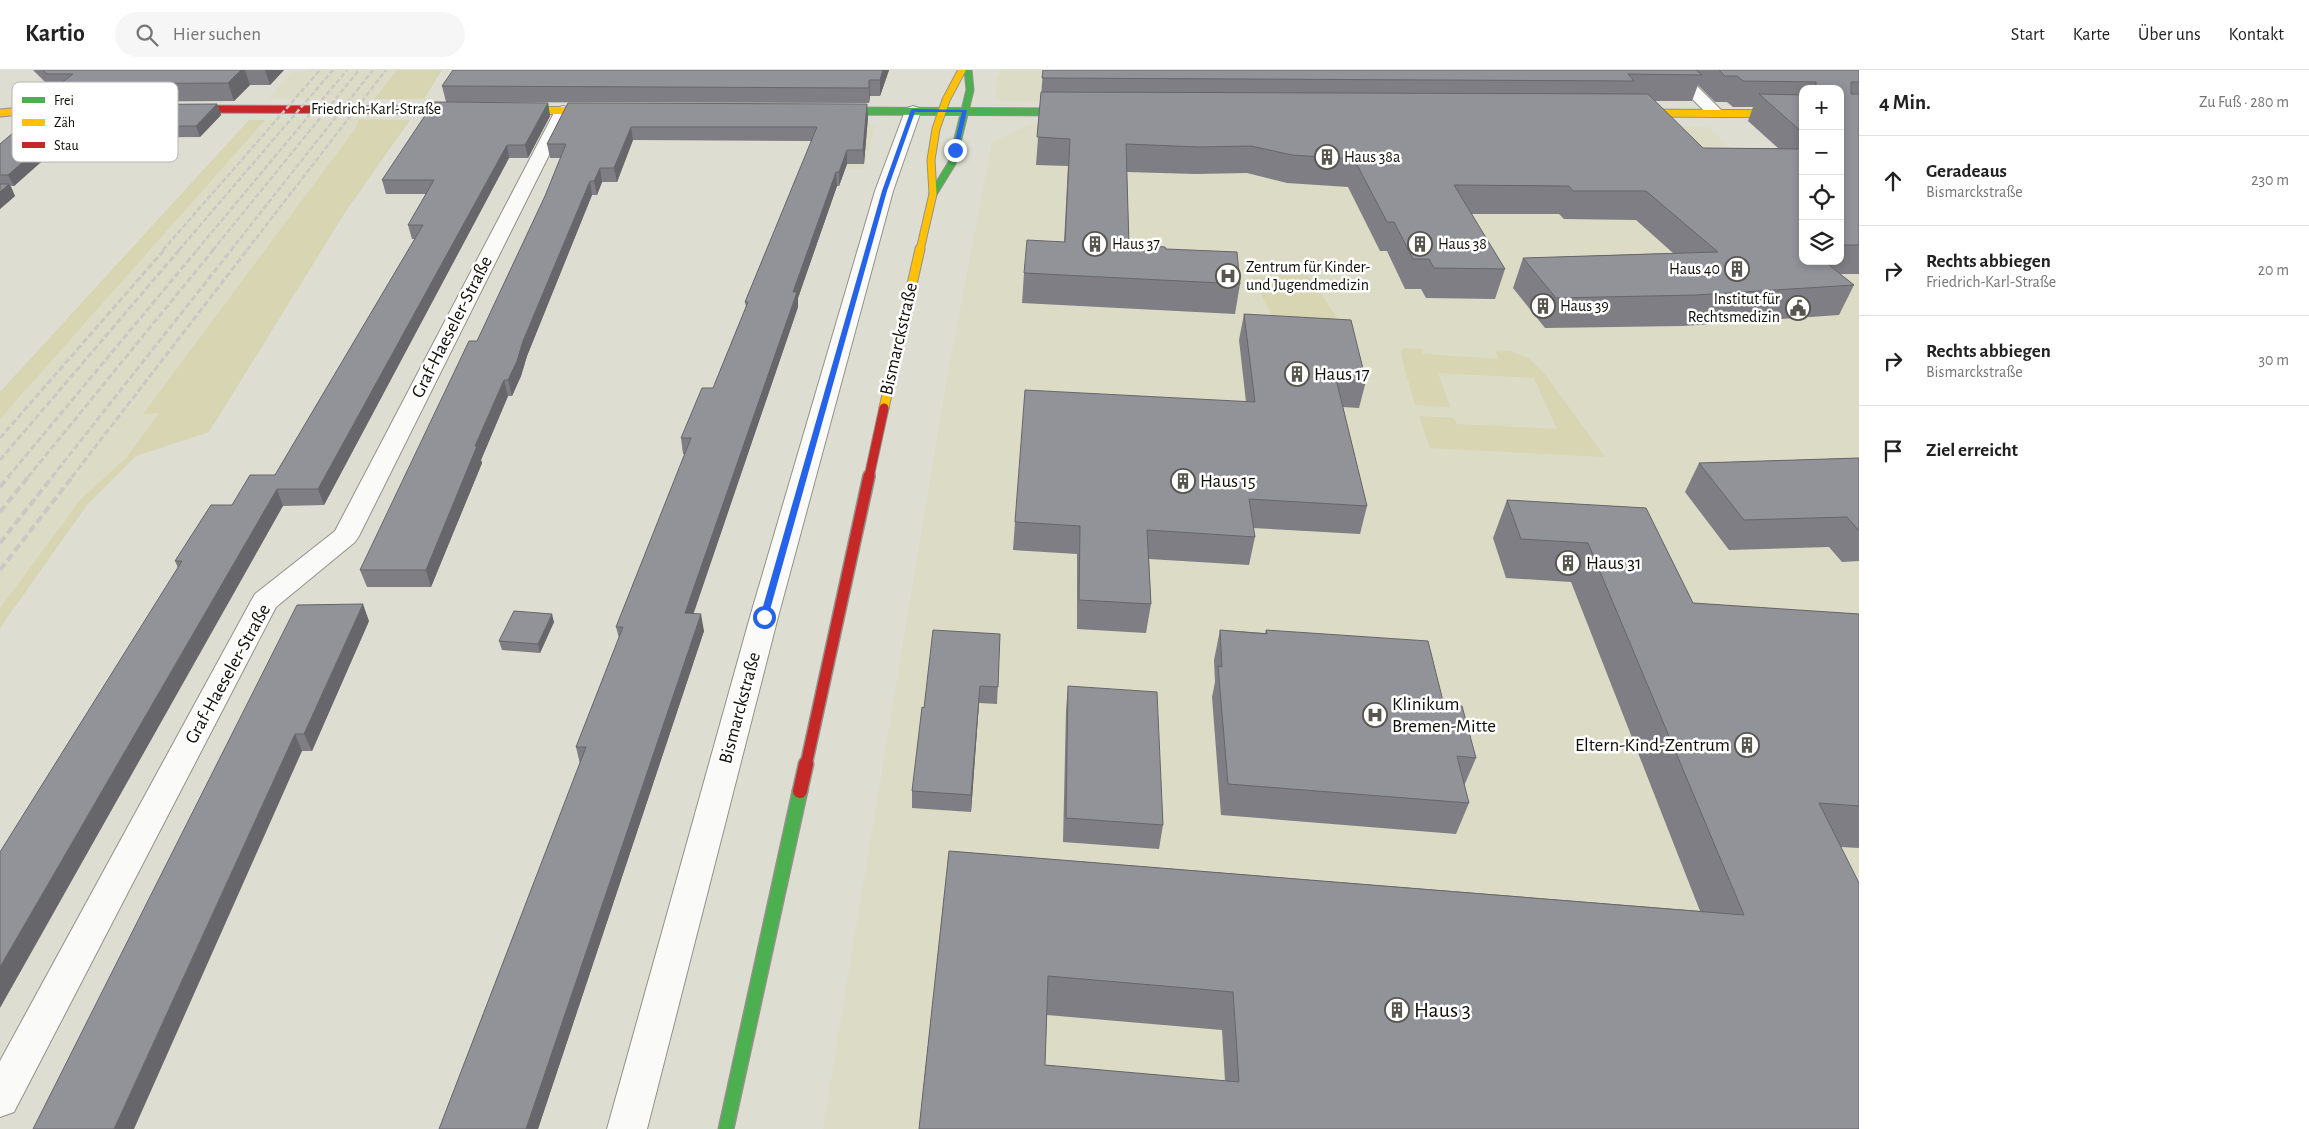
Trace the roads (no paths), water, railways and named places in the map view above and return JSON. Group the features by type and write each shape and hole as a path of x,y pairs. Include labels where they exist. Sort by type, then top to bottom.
{"main road":[{"name":"Bismarckstraße","path":"726,1129 822,695 874,445 932,194 930,162 949,90 962,70"},
{"name":"Bismarckstraße","path":"932,194 952,163 970,90 968,70"},
{"name":"Friedrich-Karl-Straße","path":"178,108 476,110"},
{"path":"496,110 612,110"},
{"path":"822,110 912,114 942,111 1086,112"},
{"path":"1617,113 1799,114"}],"street":[{"path":"1672,70 1716,114"},
{"name":"Graf-Haeseler-Straße","path":"0,1099 265,601 346,536 562,110"},
{"name":"Bismarckstraße","path":"628,1129 764,617 884,191 912,114"}],"railway":[{"path":"163,250 320,70"},
{"path":"179,250 333,70"},
{"path":"197,250 347,70"},
{"path":"213,250 359,70"},
{"path":"231,250 373,70"},
{"path":"247,250 386,70"},
{"path":"0,438 165,249"},
{"path":"0,460 180,249"},
{"path":"8,477 198,249"},
{"path":"28,477 214,249"},
{"path":"52,477 232,249"},
{"path":"72,477 248,249"},
{"path":"0,487 9,476"},
{"path":"0,512 29,476"},
{"path":"0,543 53,476"},
{"path":"0,570 73,476"}],"place":[{"name":"Haus 38a","path":"1327,157"},
{"name":"Haus 37","path":"1095,244"},
{"name":"Haus 38","path":"1420,244"},
{"name":"Haus 40","path":"1737,269"},
{"name":"Zentrum für Kinder- und Jugendmedizin","path":"1228,276"},
{"name":"Haus 39","path":"1543,306"},
{"name":"Institut für Rechtsmedizin","path":"1798,308"},
{"name":"Haus 17","path":"1297,374"},
{"name":"Haus 15","path":"1183,481"},
{"name":"Haus 31","path":"1568,563"},
{"name":"Klinikum Bremen-Mitte","path":"1375,715"},
{"name":"Eltern-Kind-Zentrum","path":"1747,745"},
{"name":"Haus 3","path":"1397,1010"}]}
